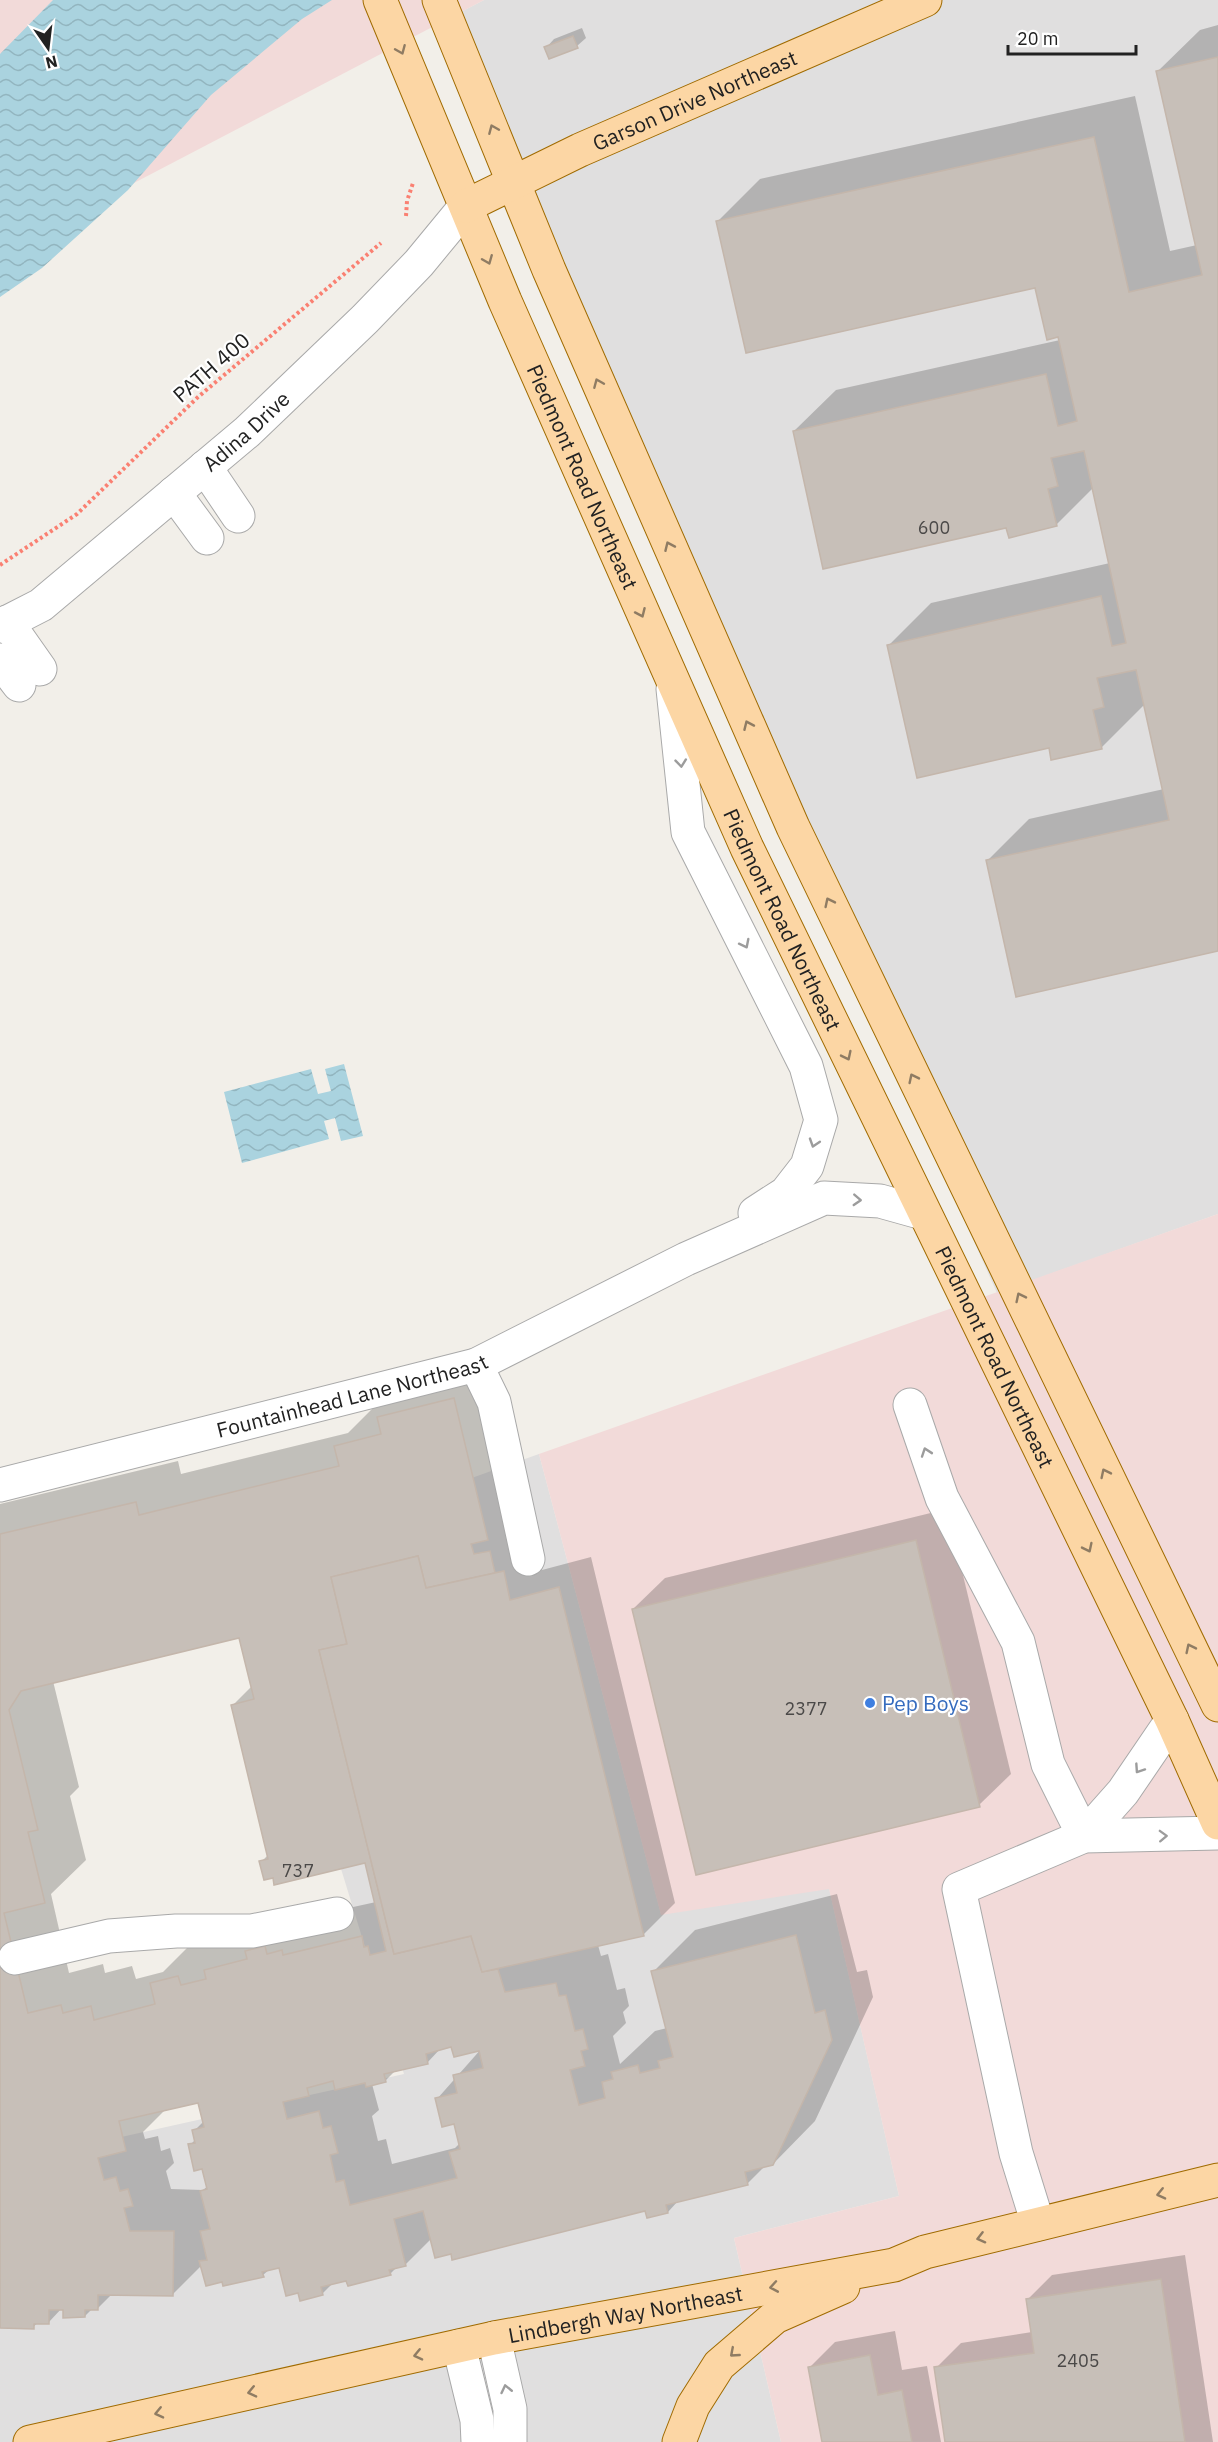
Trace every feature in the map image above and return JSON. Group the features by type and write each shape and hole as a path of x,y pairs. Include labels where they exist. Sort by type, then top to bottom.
{"main road":[{"name":"Piedmont Road Northeast","path":"380,0 466,206 673,684 747,848 1172,1720 1218,1823"},
{"path":"439,0 549,270 793,827 1218,1705"},
{"name":"Garson Drive Northeast","path":"466,206 580,150 925,0"},
{"name":"Lindbergh Way Northeast","path":"30,2442 494,2338 894,2265 925,2252 1218,2180"},
{"path":"679,2442 693,2406 719,2365 775,2317 894,2265"}],"street":[{"name":"Adina Drive","path":"4,624 40,604 247,432 365,319 419,263 466,206"},
{"path":"205,467 238,516"},
{"path":"174,493 207,538"},
{"path":"4,624 20,671"},
{"path":"673,684 688,831 806,1066 821,1120 807,1166 786,1194 686,1259"},
{"path":"686,1259 824,1198 880,1201 923,1213"},
{"name":"Fountainhead Lane Northeast","path":"0,1485 476,1365 686,1259"},
{"path":"476,1365 494,1402 528,1559"},
{"path":"910,1405 942,1498 1018,1642 1047,1764 1084,1836"},
{"path":"1084,1836 1123,1792 1172,1720"},
{"path":"1038,2224 1016,2153 959,1889 1084,1836 1218,1833"},
{"path":"15,1958 109,1936 176,1931 252,1931 336,1914"},
{"path":"494,2338 510,2409 510,2442"},
{"path":"459,2346 477,2420 478,2442"}],"path":[{"path":"406,219 407,201 414,179"},
{"name":"PATH 400","path":"0,565 77,514 198,397 371,249 388,238"}],"shaded area":[{"path":"0,0 484,0 0,253"},
{"path":"484,0 1218,0 1218,1214 997,1293 432,27"},
{"path":"1218,1214 1218,2442 781,2442 734,2238 899,2196 829,1889 661,1915 539,1454"},
{"path":"539,1454 661,1914 829,1888 899,2196 734,2238 781,2442 0,2442 0,2164 404,2074 241,1543 402,1503"}],"water":[{"path":"53,0 332,0 302,19 211,95 128,190 42,268 0,297 0,54"},
{"path":"344,1064 363,1136 341,1141 335,1118 324,1121 329,1139 242,1163 224,1092 311,1069 318,1094 331,1091 325,1069"}],"building":[{"path":"573,36 578,48 549,59 544,47"},
{"path":"1218,57 1218,951 1016,997 986,860 1169,820 1136,670 1097,678 1104,707 1093,710 1102,749 1051,760 1049,748 917,778 887,645 1101,596 1112,646 1126,643 1084,451 1051,458 1058,486 1048,489 1057,526 1009,538 1006,528 823,569 793,431 1046,374 1058,426 1077,421 1058,337 1047,340 1035,288 746,353 716,221 1094,137 1129,292 1202,275 1156,71"},
{"path":"454,1398 488,1540 471,1544 474,1554 490,1551 495,1573 426,1588 418,1556 331,1577 347,1644 319,1650 394,1954 471,1936 482,1972 498,1969 505,1992 556,1983 559,1996 566,1995 575,2031 583,2029 588,2049 581,2051 585,2066 570,2070 579,2105 605,2098 602,2082 613,2079 611,2072 638,2065 640,2073 660,2068 658,2061 673,2057 651,1971 796,1935 815,2013 825,2010 832,2040 773,2165 745,2172 748,2185 666,2205 668,2213 647,2218 645,2211 452,2260 451,2254 435,2258 423,2211 394,2219 406,2266 389,2270 391,2275 348,2286 346,2281 321,2287 323,2295 300,2301 298,2293 286,2296 279,2268 262,2272 264,2277 223,2286 222,2282 206,2286 199,2261 207,2260 200,2231 210,2229 200,2191 207,2189 202,2169 194,2171 188,2144 195,2143 192,2130 204,2127 198,2103 119,2121 126,2151 98,2158 104,2180 116,2177 120,2191 128,2189 133,2206 124,2208 130,2231 174,2231 173,2296 98,2295 98,2310 85,2310 85,2317 63,2318 63,2310 49,2310 49,2324 34,2324 34,2329 0,2328 0,1534 136,1502 139,1515 339,1466 334,1446 381,1434 377,1417","holes":["239,1638 254,1699 231,1705 268,1859 259,1861 264,1880 273,1878 274,1885 365,1863 386,1951 370,1955 368,1946 364,1947 362,1936 283,1955 282,1950 267,1954 265,1946 245,1951 247,1959 204,1970 206,1979 181,1985 178,1976 150,1983 155,2004 94,2020 91,2006 63,2013 61,2005 28,2013 4,1913 45,1903 28,1832 38,1830 9,1710 21,1691","451,2047 454,2057 479,2051 483,2068 453,2075 457,2093 435,2098 442,2127 454,2124 460,2149 449,2152 457,2178 350,2205 344,2180 336,2182 330,2155 338,2153 331,2126 323,2128 319,2111 287,2119 283,2102 309,2096 307,2088 333,2081 335,2090 365,2083 366,2087 386,2082 384,2074 428,2064 426,2054"]},
{"path":"916,1540 980,1807 696,1875 632,1609"},
{"path":"418,1556 426,1588 504,1571 510,1600 559,1587 644,1936 482,1972 471,1936 394,1954 319,1650 347,1644 331,1577"},
{"path":"1161,2279 1185,2442 945,2442 934,2367 1034,2353 1026,2299"},
{"path":"870,2355 878,2395 902,2390 912,2442 822,2442 808,2367"}],"place":[{"name":"Pep Boys","path":"870,1703"}]}
